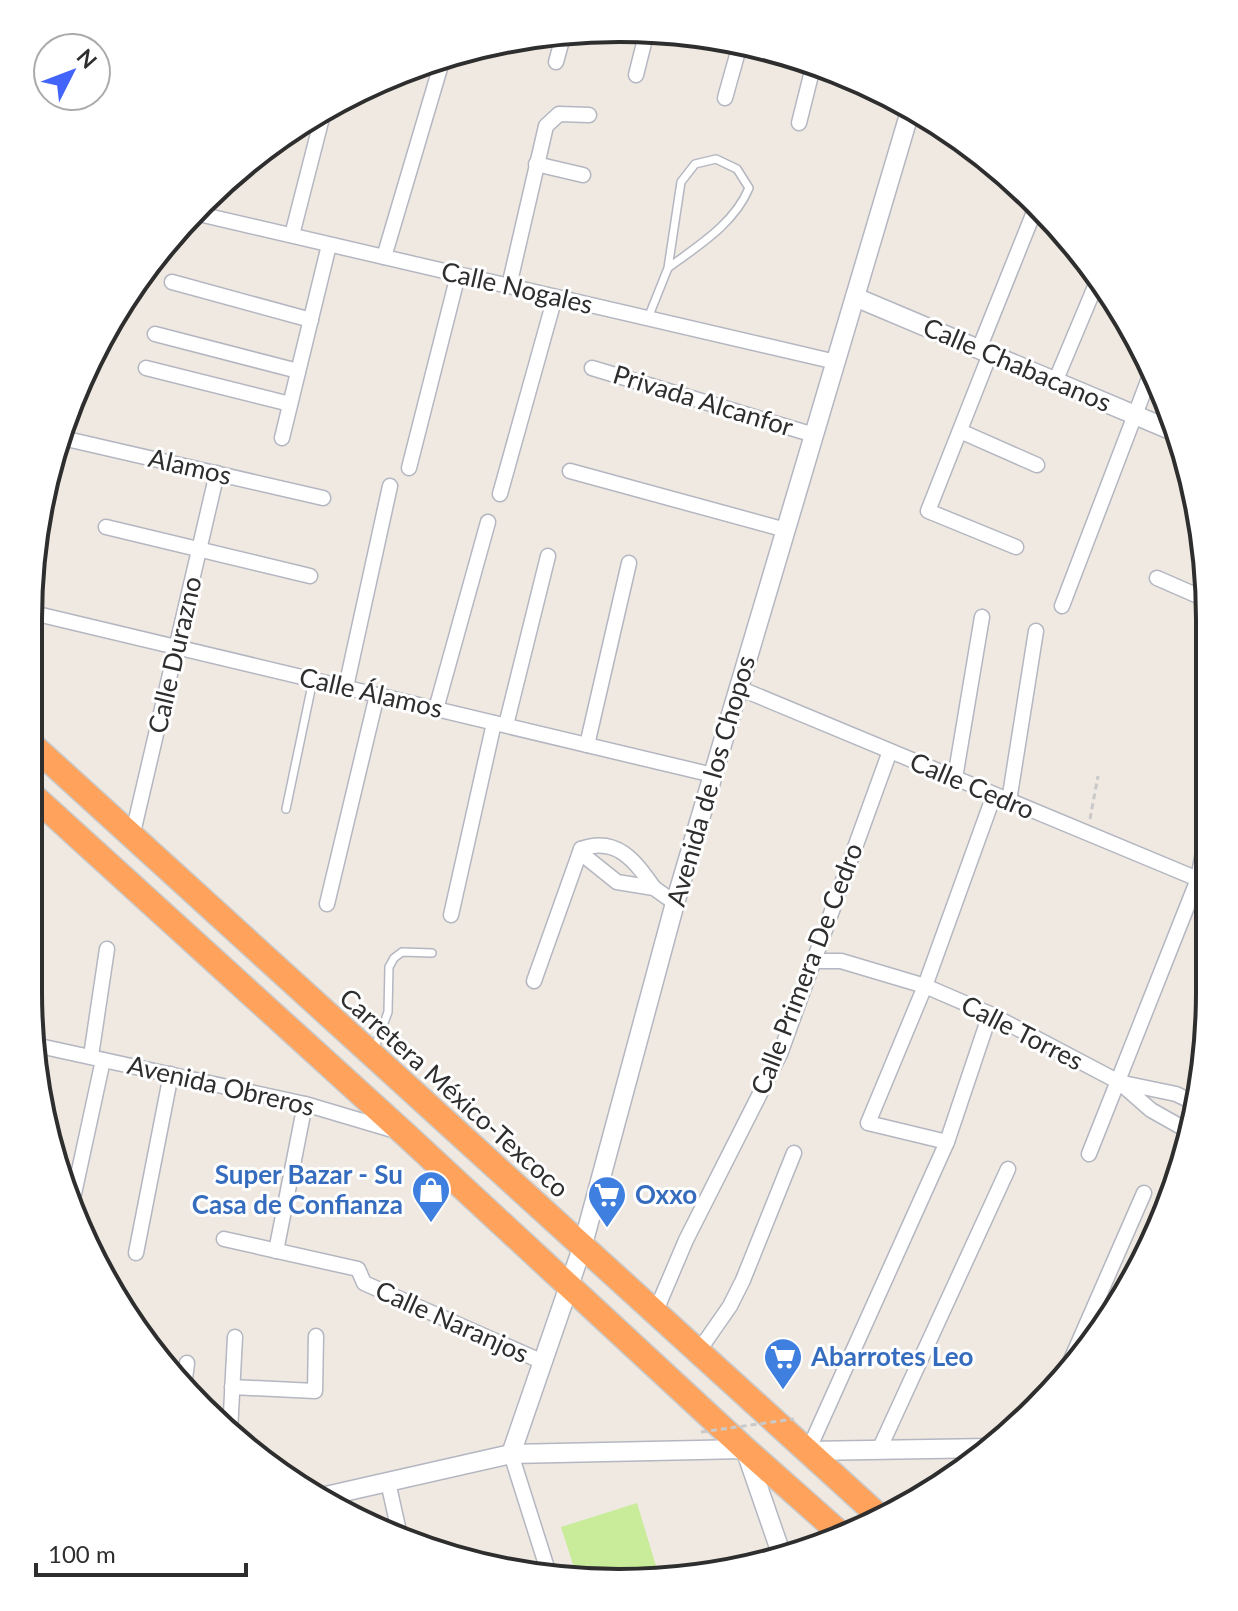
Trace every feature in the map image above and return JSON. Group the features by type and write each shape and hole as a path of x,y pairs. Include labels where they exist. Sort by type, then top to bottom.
{"highway":[{"name":"Carretera México-Texcoco","path":"42,754 872,1510"},
{"path":"42,804 833,1527"}],"street":[{"path":"636,75 644,43"},
{"path":"556,62 561,45"},
{"path":"725,98 737,54"},
{"path":"384,257 439,71"},
{"path":"799,123 811,75"},
{"path":"509,286 546,126 559,114 589,115"},
{"name":"Avenida de los Chopos","path":"511,1454 582,1248 675,903 908,119"},
{"path":"292,235 320,126"},
{"path":"536,164 583,175"},
{"name":"Calle Nogales","path":"207,216 836,362"},
{"path":"1016,547 928,511 960,431 984,352 1033,217"},
{"path":"282,438 329,245"},
{"path":"409,468 458,275"},
{"path":"172,282 311,320"},
{"path":"1055,382 1093,290"},
{"path":"500,494 555,297"},
{"name":"Calle Chabacanos","path":"855,297 1162,426"},
{"path":"155,334 298,371"},
{"path":"146,368 290,404"},
{"name":"Privada Alcanfor","path":"592,368 814,435"},
{"path":"1062,606 1146,385"},
{"path":"960,431 1037,465"},
{"name":"Alamos","path":"71,440 323,498"},
{"path":"570,471 786,530"},
{"name":"Calle Durazno","path":"132,837 217,473"},
{"path":"346,687 390,486"},
{"path":"436,709 488,522"},
{"path":"106,527 310,576"},
{"path":"451,915 500,724 548,556"},
{"path":"587,745 629,563"},
{"path":"1157,578 1195,595"},
{"name":"Calle Álamos","path":"42,615 713,775"},
{"path":"955,778 982,617"},
{"path":"1009,801 1036,631"},
{"name":"Calle Cedro","path":"739,688 1196,878"},
{"path":"327,904 377,695"},
{"name":"Calle Primera De Cedro","path":"655,1313 686,1240 780,1054 890,751"},
{"path":"947,1142 868,1123 925,986 994,795"},
{"path":"581,849 594,845 609,846 627,855 654,888 675,903"},
{"path":"581,849 587,858 617,882 654,888"},
{"path":"534,981 581,849"},
{"path":"1089,1154 1196,895"},
{"path":"75,1184 97,1058 107,949"},
{"name":"Calle Torres","path":"813,961 841,961 925,986 990,1014 1119,1082 1151,1110 1180,1126"},
{"path":"972,1448 808,1451 947,1142 990,1014"},
{"name":"Avenida Obreros","path":"45,1047 305,1104 405,1134"},
{"path":"136,1253 171,1074"},
{"name":"Calle Torres","path":"1119,1082 1186,1099"},
{"path":"276,1251 305,1104"},
{"path":"698,1352 730,1306 743,1280 794,1153"},
{"path":"879,1450 1008,1169"},
{"path":"1080,1339 1144,1193"},
{"name":"Calle Naranjos","path":"224,1239 358,1269 364,1283 543,1362"},
{"path":"232,1387 315,1391 316,1336"},
{"path":"231,1418 235,1337"},
{"path":"186,1373 187,1363"},
{"path":"338,1496 511,1454 745,1449 778,1546"},
{"path":"511,1454 546,1564"},
{"path":"388,1482 398,1525"}],"lane":[{"path":"648,318 668,268 681,182 695,164 716,159 737,169 749,188 741,207 714,233 668,268"},
{"path":"286,809 313,680"},
{"path":"372,1056 388,1012 389,967 394,958 402,952 432,953"}],"path":[{"path":"1087,834 1098,776"},
{"path":"701,1432 794,1419"}],"green space":[{"path":"637,1503 657,1568 574,1567 561,1527"}],"place":[{"name":"Super Bazar - Su Casa de Confianza","path":"431,1224"},
{"name":"Oxxo","path":"607,1229"},
{"name":"Abarrotes Leo","path":"783,1391"}]}
